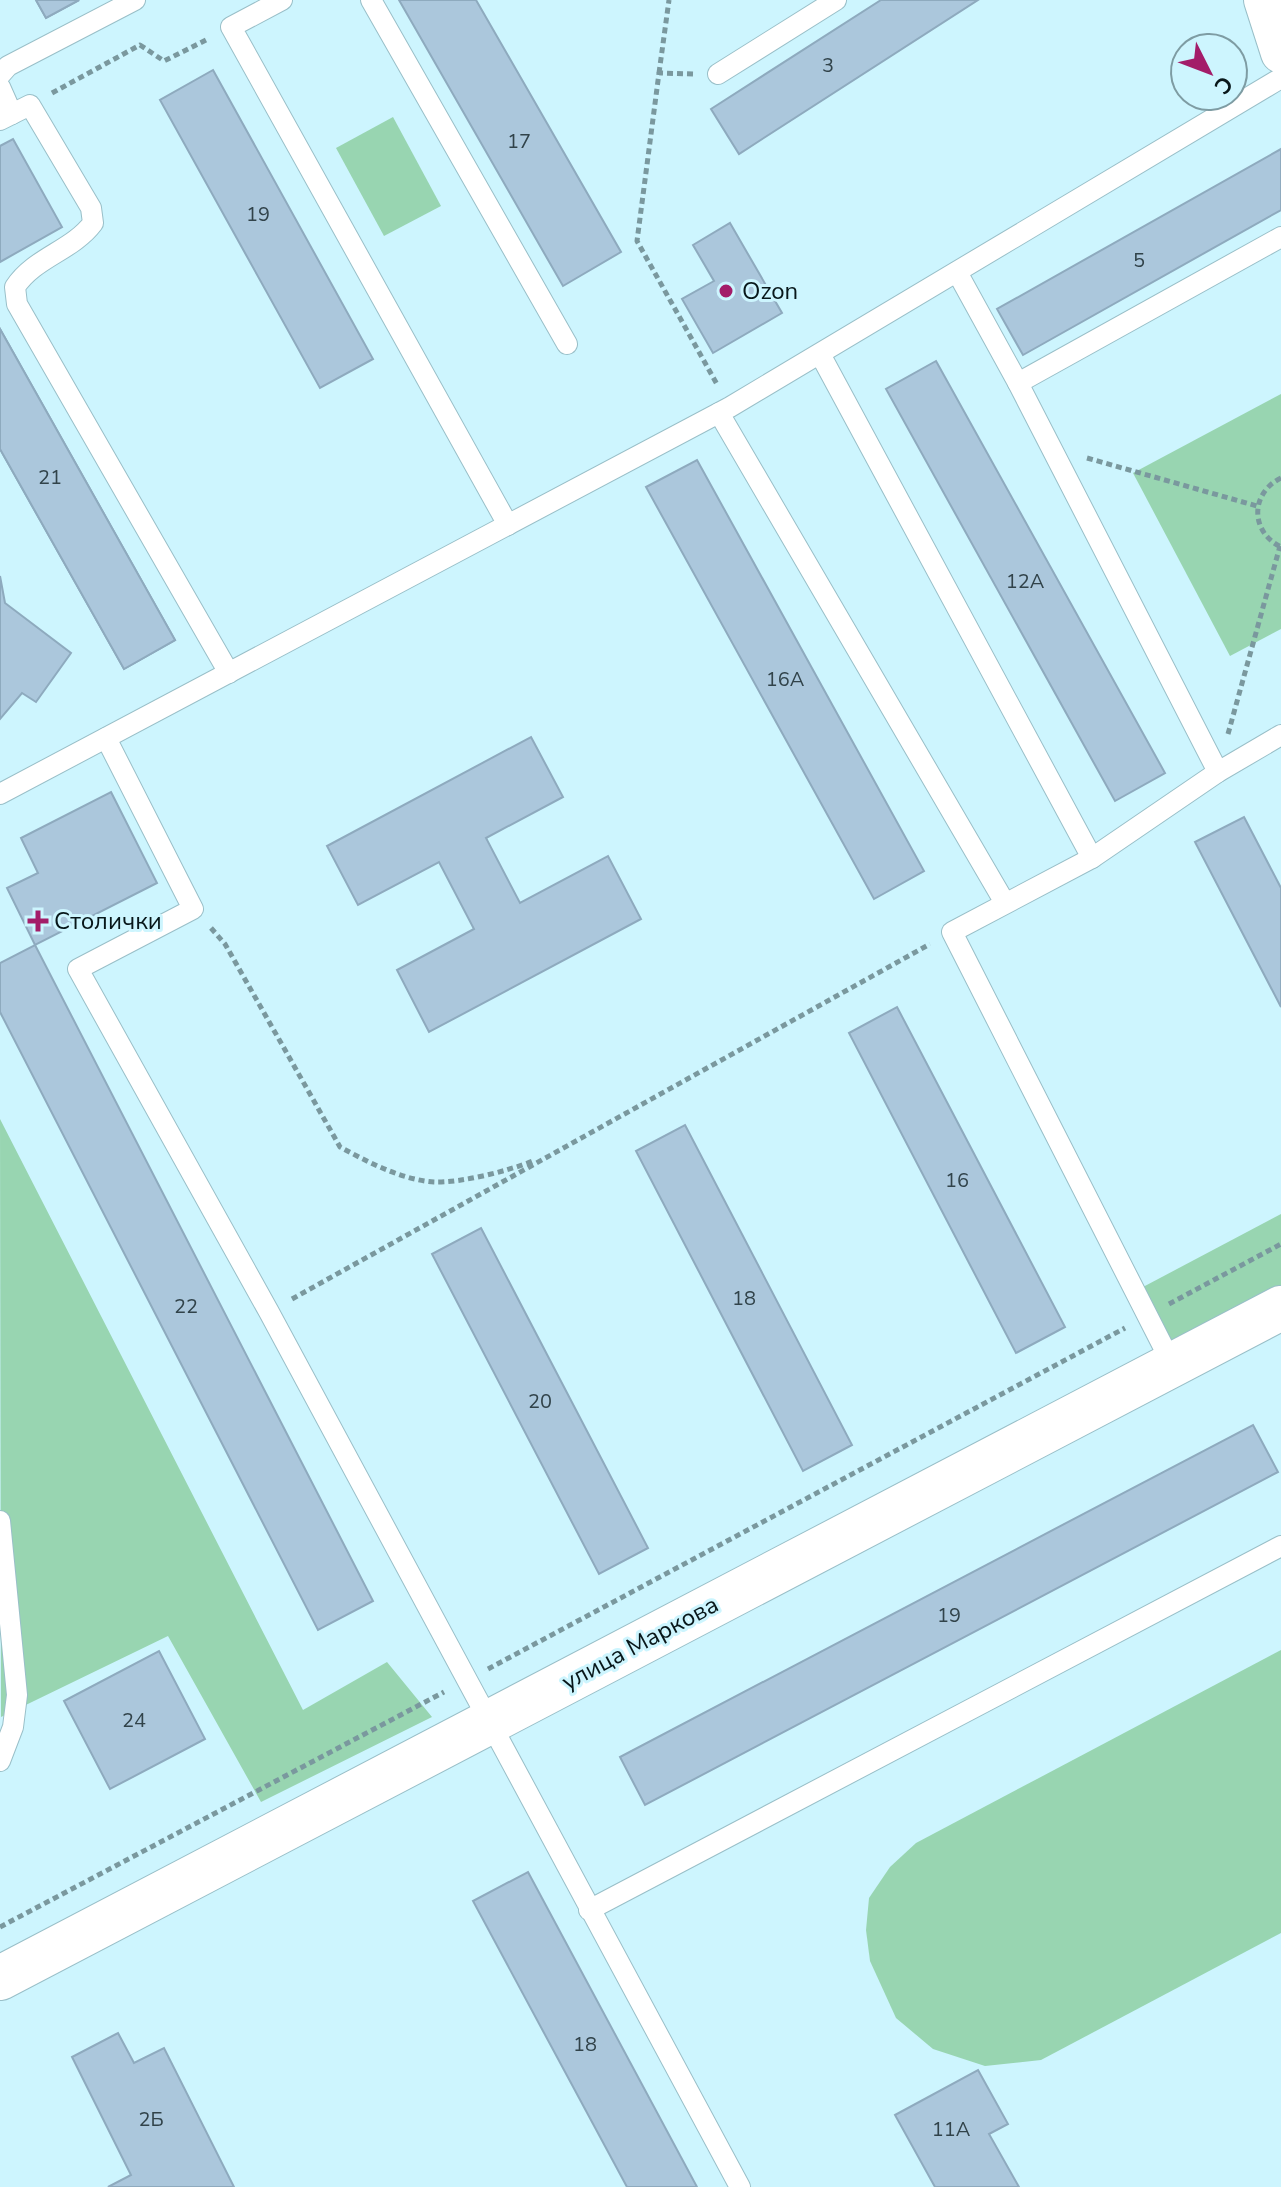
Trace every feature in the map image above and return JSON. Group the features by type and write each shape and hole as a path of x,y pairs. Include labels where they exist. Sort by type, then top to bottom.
{"street":[{"path":"1264,0 1281,53"},
{"name":"улица Маркова","path":"0,1978 1281,1309"}],"lane":[{"path":"0,75 8,66 135,0"},
{"path":"282,0 231,27 508,525"},
{"path":"371,0 567,344"},
{"path":"718,74 836,0"},
{"path":"0,794 724,410 1281,78"},
{"path":"0,87 6,117 30,105 91,208 93,223 83,236 26,270 15,287 17,304 229,673"},
{"path":"1018,383 1281,237"},
{"path":"957,272 1018,383 1218,772"},
{"path":"820,354 1092,858"},
{"path":"724,410 1005,903"},
{"path":"1172,1364 952,932 1092,858 1218,772 1281,735"},
{"path":"106,738 193,909 78,969 269,1312 740,2187"},
{"path":"0,1521 17,1695 13,1727 0,1761"},
{"path":"589,1910 1281,1546"}],"path":[{"path":"669,0 637,241 724,410"},
{"path":"68,84 140,45 164,61 231,27"},
{"path":"659,73 718,74"},
{"path":"1051,448 1257,506"},
{"path":"1218,772 1280,546 1260,527 1257,506 1268,486 1281,478"},
{"path":"193,909 225,944 340,1147 374,1165 435,1182 511,1170 553,1154"},
{"path":"269,1312 952,932"},
{"path":"0,1927 1281,1244"}],"green space":[{"path":"393,117 441,206 384,236 336,148"},
{"path":"1281,394 1281,629 1230,656 1133,473"},
{"path":"0,1119 303,1710 387,1662 432,1717 261,1802 168,1636 1,1717"},
{"path":"1281,1214 1281,1291 1172,1347 1143,1287"},
{"path":"1281,1650 1281,1933 1041,2060 985,2066 933,2049 896,2018 870,1961 866,1930 869,1898 890,1867 916,1843"}],"building":[{"path":"36,0 79,0 46,18"},
{"path":"36,0 79,0 46,18"},
{"path":"399,0 476,0 621,252 563,286"},
{"path":"881,0 978,0 739,154 711,109"},
{"path":"213,70 373,359 320,388 160,100"},
{"path":"13,139 62,227 0,262 0,146"},
{"path":"1281,149 1281,210 1023,355 997,309"},
{"path":"730,223 782,313 713,353 682,299 714,281 693,245"},
{"path":"0,329 175,640 124,669 0,449"},
{"path":"0,329 175,640 124,669 0,449"},
{"path":"936,361 1165,773 1115,801 886,389"},
{"path":"697,460 924,871 874,899 646,487"},
{"path":"0,576 5,603 71,653 36,702 22,693 0,719"},
{"path":"531,737 563,797 486,838 520,903 608,856 641,919 429,1032 397,970 474,929 439,862 358,905 327,846"},
{"path":"111,792 157,883 35,945 7,888 38,873 21,838"},
{"path":"1244,817 1281,888 1281,1007 1195,842"},
{"path":"35,945 373,1601 318,1630 0,1012 0,963"},
{"path":"897,1007 1065,1327 1016,1353 849,1033"},
{"path":"685,1125 852,1445 803,1471 636,1151"},
{"path":"481,1228 648,1548 599,1574 432,1254"},
{"path":"1253,1425 1278,1472 645,1805 620,1757"},
{"path":"159,1651 205,1739 110,1789 64,1701"},
{"path":"528,1872 697,2187 627,2187 473,1901"},
{"path":"118,2033 134,2063 164,2048 234,2187 108,2187 131,2175 72,2057"},
{"path":"978,2070 1008,2124 989,2134 1019,2187 935,2187 895,2115"}],"place":[{"name":"Ozon","path":"726,291"},
{"name":"Столички","path":"38,921"}]}
